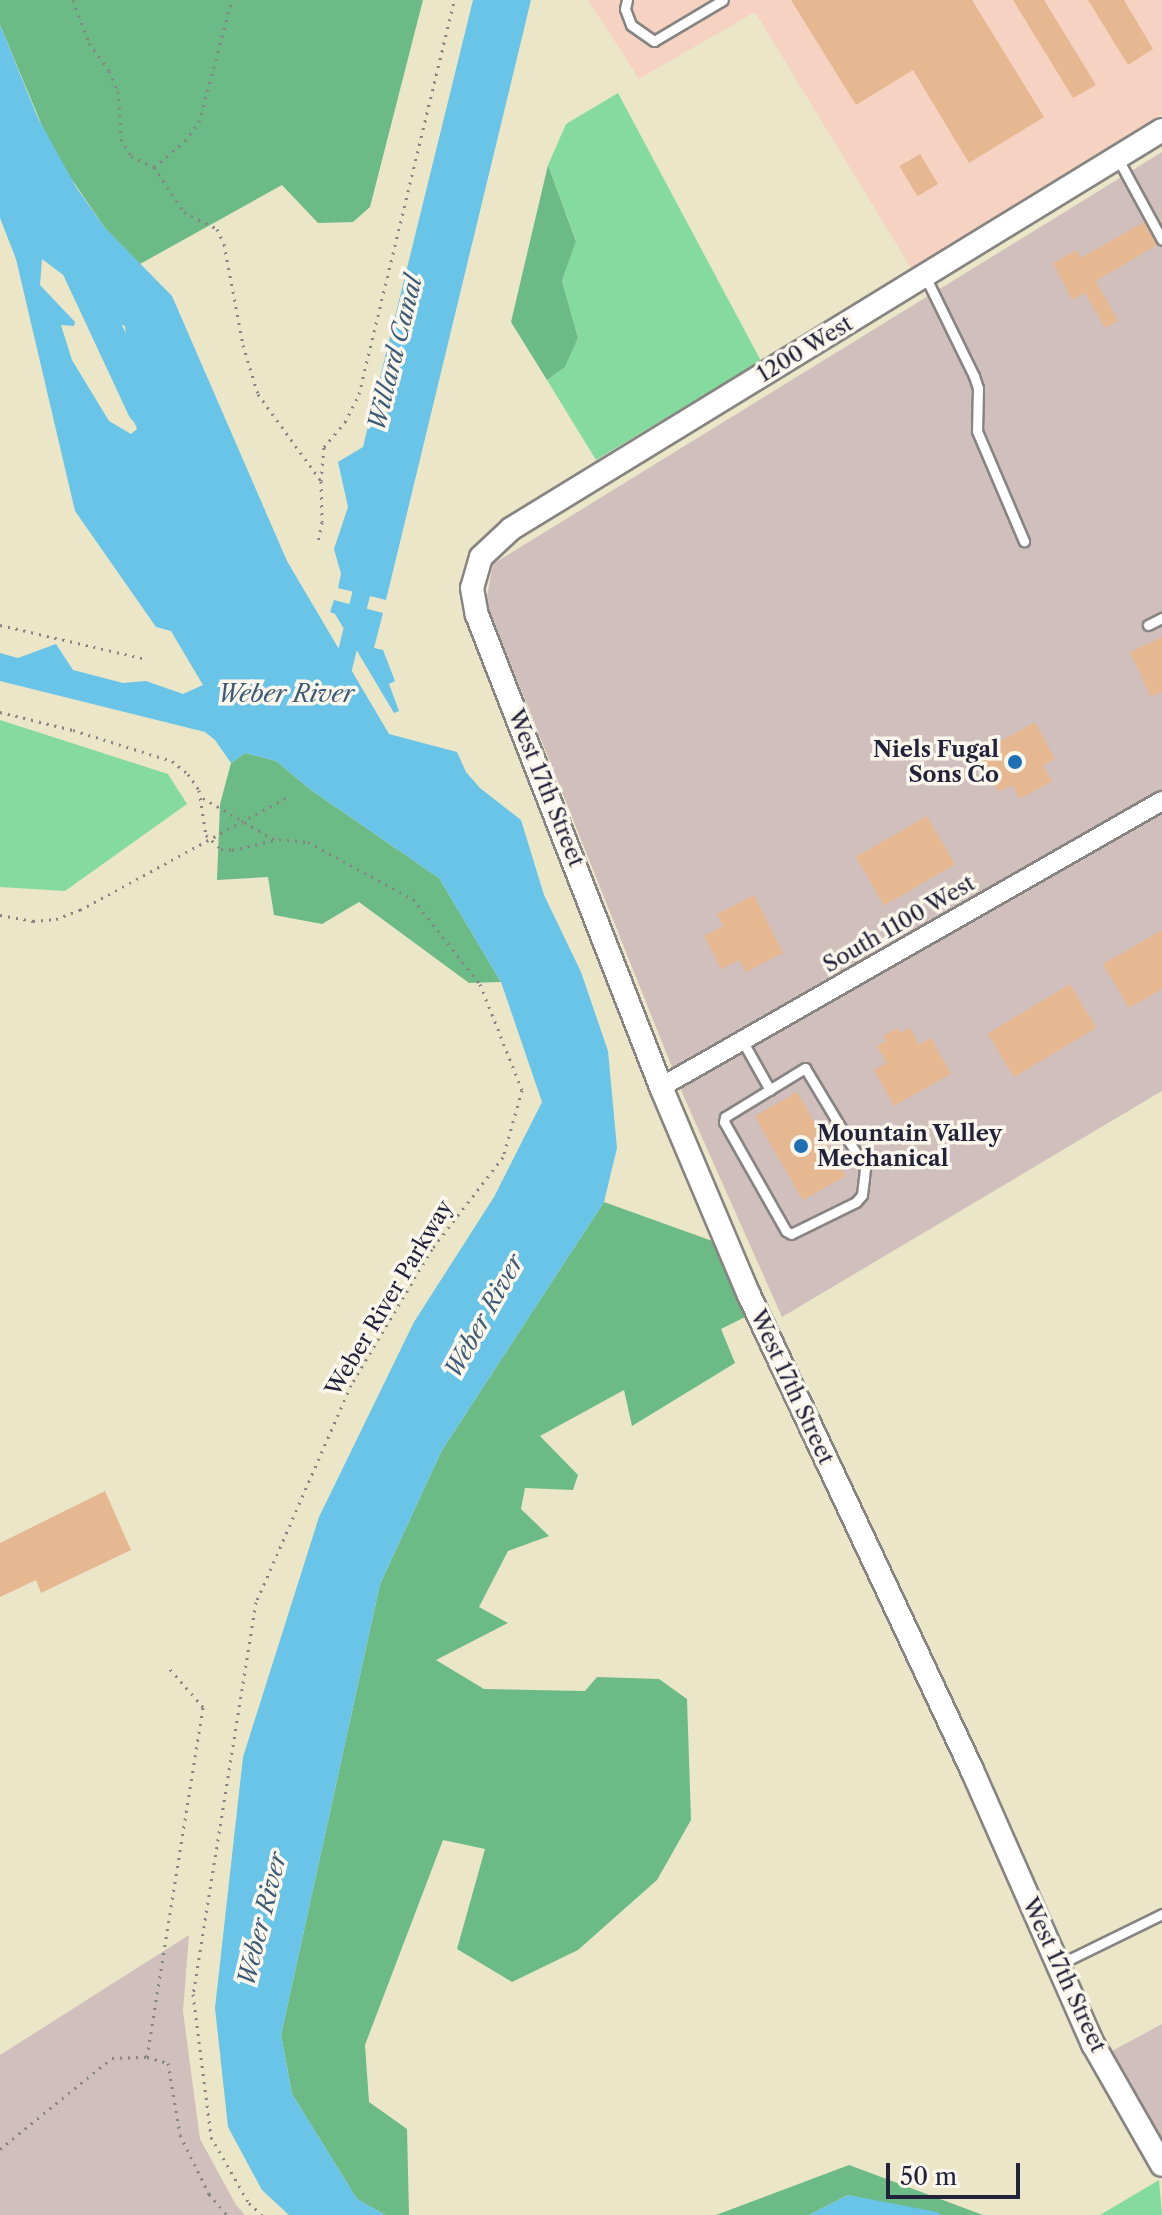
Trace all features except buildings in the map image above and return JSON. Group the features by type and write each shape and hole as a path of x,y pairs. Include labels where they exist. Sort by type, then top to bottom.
{"street":[{"name":"1200 West","path":"472,588 481,557 497,539 1162,130"},
{"name":"West 17th Street","path":"472,588 477,615 661,1087 749,1295 972,1770 1093,2044 1162,2165"},
{"name":"South 1100 West","path":"661,1087 1162,801"}],"lane":[{"path":"627,0 625,9 631,25 654,41 723,0"},
{"path":"1117,157 1162,240"},
{"path":"925,276 974,376 978,388 977,431 1024,541"},
{"path":"1148,625 1162,618"},
{"path":"743,1042 770,1090"},
{"path":"805,1068 865,1168 862,1195 856,1202 797,1234 786,1231 724,1122 725,1117 770,1090 805,1068"},
{"path":"1058,1965 1162,1914"}],"path":[{"path":"73,0 89,43 109,71 118,91 121,139 131,156 154,167 184,212 217,229 224,244 243,345 258,394 321,481"},
{"path":"154,167 185,141 199,122 232,0"},
{"path":"318,543 322,522 324,447 345,422 359,394 454,0"},
{"path":"0,625 142,658"},
{"path":"0,712 161,756 188,774 203,798 275,840"},
{"path":"0,915 33,921 56,919 80,910 289,796"},
{"path":"203,798 205,829 209,839"},
{"name":"Weber River Parkway","path":"209,839 221,849 232,850 275,840 315,844 413,899 480,984 522,1090 503,1157 432,1249 351,1385 256,1602 193,1994 211,2137 249,2203 262,2215"},
{"path":"147,2057 203,1707 169,1668"},
{"path":"0,2149 112,2058 147,2057 168,2063 180,2135 209,2194 227,2215"}],"shaded area":[{"path":"588,0 1162,0 1162,114 911,268 755,12 639,79"},
{"path":"1162,152 1162,1091 782,1317 684,1097 486,602 493,564"},
{"path":"189,1935 183,2011 200,2139 236,2205 245,2215 0,2215 0,2055"},
{"path":"1162,2024 1162,2143 1110,2052"}],"green space":[{"path":"0,0 423,0 370,207 353,222 318,223 282,185 140,264 105,228 53,152 0,25"},
{"path":"618,93 761,361 596,460 547,380 565,367 578,338 562,281 576,240 548,165 566,124"},
{"path":"548,165 576,241 562,281 578,338 565,367 547,380 511,322"},
{"path":"0,720 168,774 187,804 65,891 0,887"},
{"path":"245,753 276,761 311,790 439,878 501,982 469,983 359,902 322,924 274,915 268,877 217,880 220,804 231,763"},
{"path":"604,1202 718,1243 749,1315 721,1329 735,1363 632,1426 624,1390 540,1436 578,1475 573,1490 525,1488 521,1509 549,1536 508,1551 479,1607 508,1623 436,1660 484,1689 585,1691 597,1677 659,1679 687,1699 691,1820 657,1880 578,1950 512,1982 457,1949 485,1849 443,1840 365,2045 369,2102 407,2129 409,2215 385,2215 357,2199 292,2094 281,2035 380,1584 442,1450"},
{"path":"849,2165 983,2215 941,2215 848,2195 809,2215 716,2215"},
{"path":"1159,2180 1162,2215 1100,2215"}],"water":[{"path":"473,0 531,0 386,600 338,588 341,574 334,549 348,507 338,462 363,447"},
{"name":"Weber River","path":"0,25 38,118 76,187 105,228 172,296 287,561 389,734 457,752 466,772 480,788 521,820 544,895 581,972 608,1051 617,1148 604,1202 442,1450 380,1584 281,2035 292,2094 357,2199 385,2215 289,2215 262,2190 228,2127 215,2008 243,1757 319,1517 414,1322 494,1197 542,1102 501,982 439,878 311,790 276,761 245,753 231,763 215,740 205,732 0,681 0,653 18,658 56,644 73,670 123,683 146,681 183,694 203,685 171,631 156,627 75,511 16,259 0,218","holes":["42,259 95,299 105,319 125,326 128,356 124,379 128,407 137,429 131,434 109,421 72,360 61,325 74,326 75,322 40,285"]},
{"path":"334,600 383,613 374,648 383,650 395,681 389,684 399,711 394,713 335,614 330,612"},
{"path":"848,2195 937,2212 941,2215 809,2215"}],"waterway":[{"name":"Weber River","path":"73,258 143,408"},
{"name":"Willard Canal","path":"339,685 367,570"}],"place":[{"name":"Niels Fugal Sons Co","path":"1015,762"},
{"name":"Mountain Valley Mechanical","path":"801,1146"}]}
